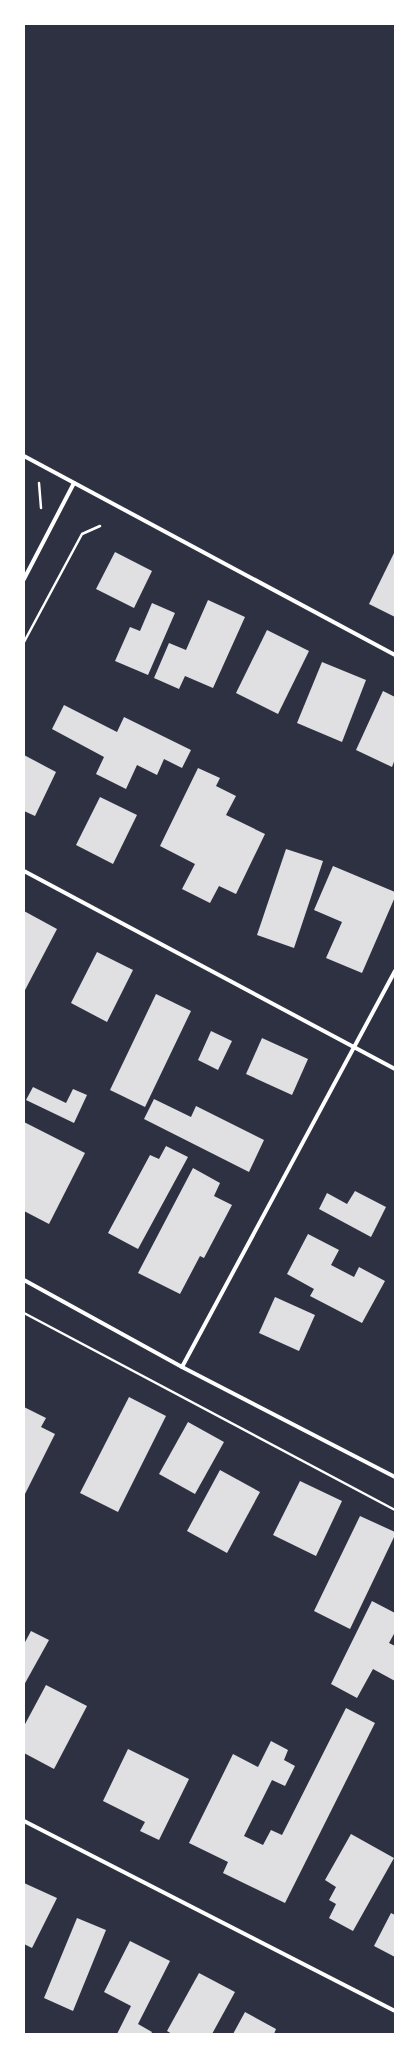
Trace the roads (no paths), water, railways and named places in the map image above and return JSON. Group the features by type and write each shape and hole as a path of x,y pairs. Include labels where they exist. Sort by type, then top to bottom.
{"street":[{"path":"24,456 395,656"},
{"path":"24,579 74,483"},
{"path":"24,871 291,1012 354,1048 395,1069"},
{"path":"182,1367 395,971"},
{"path":"24,1280 182,1367 395,1477"},
{"path":"24,1821 395,2011"}]}
